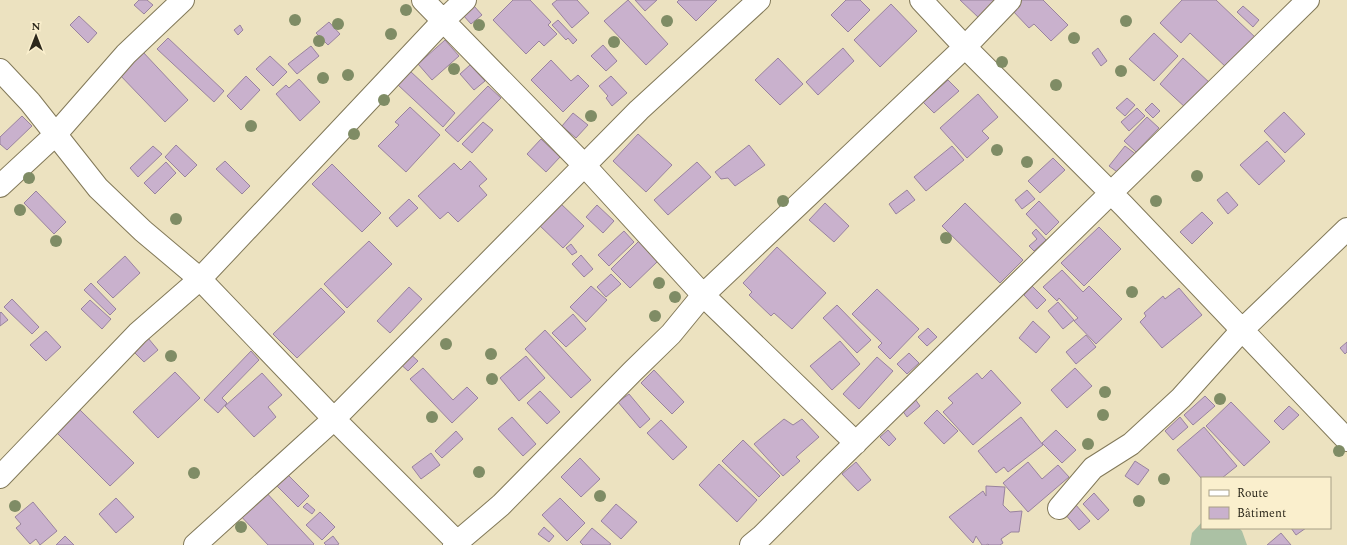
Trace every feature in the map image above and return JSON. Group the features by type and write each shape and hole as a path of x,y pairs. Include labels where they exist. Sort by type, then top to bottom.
{"street":[{"path":"0,186 55,135 126,54 183,0"},
{"path":"423,0 585,166 703,294 856,443"},
{"path":"0,477 138,333 200,279 444,20 465,0"},
{"path":"195,545 334,419 639,110 760,0"},
{"path":"921,0 965,47 1110,192 1347,440"},
{"path":"0,70 30,102 98,188 143,231 200,279 334,419 457,544 501,505 671,334 703,294 965,47 1010,0"},
{"path":"751,545 762,536 1110,192 1308,0"},
{"path":"1059,508 1093,468 1131,444 1181,398 1242,330 1347,229"}],"green space":[{"path":"1201,523 1201,529 1240,529 1247,545 1190,545 1192,533"}],"building":[{"path":"139,0 147,0 153,5 144,14 134,5"},
{"path":"513,0 530,0 551,22 548,25 557,34 544,46 539,41 526,54 493,20"},
{"path":"557,0 577,0 589,13 572,28 552,4"},
{"path":"628,0 668,44 646,65 604,21"},
{"path":"635,0 657,0 645,11"},
{"path":"679,0 717,0 696,21 677,2"},
{"path":"846,0 860,0 870,10 848,32 831,15"},
{"path":"960,0 997,0 979,18"},
{"path":"1021,0 1043,0 1068,25 1051,41 1034,24 1029,28 1012,10"},
{"path":"1182,0 1216,0 1257,39 1228,69 1190,33 1181,43 1160,23"},
{"path":"891,4 917,31 880,67 854,40"},
{"path":"474,6 482,15 471,24 463,15"},
{"path":"1243,6 1259,20 1253,27 1237,12"},
{"path":"79,16 97,33 88,43 70,25"},
{"path":"558,20 577,40 573,44 568,38 566,40 552,25"},
{"path":"329,22 340,34 328,45 316,33"},
{"path":"240,25 243,30 238,35 234,30"},
{"path":"1154,33 1178,56 1154,81 1129,59"},
{"path":"168,38 224,91 214,102 157,49"},
{"path":"445,40 459,56 432,80 418,64"},
{"path":"603,45 617,61 606,71 591,56"},
{"path":"311,46 319,56 297,74 288,64"},
{"path":"843,48 854,61 818,95 806,82"},
{"path":"1098,48 1107,61 1101,66 1092,53"},
{"path":"142,51 188,100 165,122 118,73"},
{"path":"270,56 287,72 273,86 256,69"},
{"path":"778,58 803,84 780,105 755,80"},
{"path":"1183,58 1211,84 1187,109 1160,84"},
{"path":"551,60 571,81 578,75 589,86 563,112 531,80"},
{"path":"470,65 485,81 474,90 460,74"},
{"path":"410,71 455,113 443,127 398,85"},
{"path":"246,76 260,90 241,110 227,96"},
{"path":"611,76 627,93 612,106 606,98 608,96 599,86"},
{"path":"299,79 320,102 300,121 276,94 286,85 289,88"},
{"path":"948,80 959,91 934,113 923,102"},
{"path":"488,86 501,98 458,142 445,130"},
{"path":"978,94 998,117 982,131 989,138 967,158 940,128"},
{"path":"1127,98 1135,105 1125,116 1116,108"},
{"path":"1152,103 1160,111 1153,118 1145,110"},
{"path":"410,107 440,135 406,172 378,146 399,125 395,122"},
{"path":"1137,108 1145,116 1129,131 1121,122"},
{"path":"1284,112 1305,134 1285,153 1264,131"},
{"path":"573,113 588,125 576,138 562,126"},
{"path":"22,116 32,126 7,150 0,144 0,137"},
{"path":"1147,117 1159,128 1136,152 1124,141"},
{"path":"483,122 493,130 472,153 462,144"},
{"path":"638,134 672,165 646,192 613,161"},
{"path":"541,139 560,157 546,172 527,154"},
{"path":"1267,141 1285,161 1259,185 1240,165"},
{"path":"176,145 197,165 185,177 165,157"},
{"path":"749,145 765,165 735,186 728,178 721,179 715,172"},
{"path":"153,146 162,154 138,177 130,168"},
{"path":"952,146 964,160 926,191 914,177"},
{"path":"1125,146 1137,155 1120,174 1109,166"},
{"path":"1053,158 1065,170 1040,193 1028,181"},
{"path":"225,161 250,186 242,194 216,169"},
{"path":"470,161 487,179 479,186 487,195 458,222 448,212 440,219 418,196 454,163 461,170"},
{"path":"166,162 176,173 155,194 144,183"},
{"path":"697,162 711,177 668,215 654,200"},
{"path":"332,164 381,213 362,232 312,184"},
{"path":"907,190 915,200 896,214 889,204"},
{"path":"1027,190 1035,199 1022,209 1015,200"},
{"path":"36,191 66,222 54,234 24,203"},
{"path":"1227,192 1238,205 1228,214 1217,200"},
{"path":"409,199 418,208 397,227 389,218"},
{"path":"1039,201 1059,222 1046,235 1026,214"},
{"path":"559,202 584,226 563,248 538,224"},
{"path":"825,203 849,226 834,242 809,220"},
{"path":"965,203 1023,260 1000,283 942,226"},
{"path":"597,205 614,221 603,233 586,217"},
{"path":"1202,212 1213,223 1192,244 1180,232"},
{"path":"1099,227 1121,249 1084,286 1061,263"},
{"path":"1036,229 1046,240 1034,251 1029,246 1037,239 1032,233"},
{"path":"624,231 634,242 609,266 598,255"},
{"path":"369,241 392,264 347,308 324,284"},
{"path":"639,241 658,261 630,288 611,269"},
{"path":"571,244 577,252 572,255 566,248"},
{"path":"777,247 826,293 792,329 774,313 771,316 749,295 752,292 743,283"},
{"path":"581,255 593,269 584,277 572,264"},
{"path":"125,256 140,273 113,298 97,282"},
{"path":"1062,270 1083,292 1089,286 1122,319 1096,344 1074,321 1078,318 1059,298 1057,301 1043,287"},
{"path":"611,274 621,284 606,297 597,287"},
{"path":"91,283 116,309 110,315 84,290"},
{"path":"591,286 607,300 586,322 570,307"},
{"path":"1032,286 1046,300 1037,309 1024,295"},
{"path":"409,287 422,299 390,333 377,321"},
{"path":"321,288 345,312 297,358 273,334"},
{"path":"1179,288 1202,315 1162,348 1140,322 1146,316 1144,313 1163,296 1165,299"},
{"path":"877,289 919,329 890,359 878,347 882,343 852,314"},
{"path":"12,299 39,327 32,334 4,307"},
{"path":"90,300 111,319 102,329 81,309"},
{"path":"1058,302 1074,320 1063,329 1048,311"},
{"path":"837,305 871,340 857,353 823,318"},
{"path":"1,312 8,320 0,326 0,313"},
{"path":"573,314 586,329 566,347 552,333"},
{"path":"1033,321 1050,337 1036,353 1019,338"},
{"path":"928,328 937,337 927,346 918,337"},
{"path":"545,330 591,380 571,398 525,349"},
{"path":"46,331 61,347 46,361 30,345"},
{"path":"1086,335 1096,347 1076,364 1066,352"},
{"path":"148,338 158,350 144,362 133,351"},
{"path":"840,341 860,364 832,390 810,366"},
{"path":"1347,342 1347,352 1345,354 1340,348"},
{"path":"251,351 259,360 222,398 227,403 218,413 204,400"},
{"path":"407,351 418,361 408,371 397,361"},
{"path":"909,353 919,363 907,374 897,364"},
{"path":"526,356 545,378 519,401 500,378"},
{"path":"877,357 893,371 859,409 843,394"},
{"path":"423,368 453,400 467,387 478,398 452,423 410,379"},
{"path":"1075,368 1092,386 1067,408 1051,390"},
{"path":"654,370 684,402 672,414 641,383"},
{"path":"991,370 1021,403 973,445 943,412 953,403 948,398 977,373 982,379"},
{"path":"175,372 200,398 158,438 133,412"},
{"path":"262,373 282,395 268,407 276,417 254,437 225,406"},
{"path":"540,391 560,412 547,424 527,403"},
{"path":"629,394 650,419 640,428 618,402"},
{"path":"1205,396 1215,406 1193,425 1184,415"},
{"path":"915,399 920,406 907,417 902,410"},
{"path":"1231,402 1270,442 1244,466 1206,426"},
{"path":"1289,406 1299,415 1283,430 1274,421"},
{"path":"80,410 134,463 110,486 57,433"},
{"path":"937,410 958,431 944,444 924,423"},
{"path":"512,417 536,444 523,456 498,429"},
{"path":"1021,417 1043,445 1008,472 1004,467 996,473 978,451"},
{"path":"1180,417 1188,427 1173,440 1165,431"},
{"path":"784,419 793,425 802,419 819,437 796,457 800,461 783,476 754,444"},
{"path":"661,420 687,447 673,460 647,433"},
{"path":"1204,427 1237,466 1223,477 1201,478 1177,450"},
{"path":"888,430 896,439 889,446 880,437"},
{"path":"1056,430 1076,450 1062,463 1042,443"},
{"path":"456,431 463,439 442,458 435,451"},
{"path":"743,440 780,476 759,497 722,461"},
{"path":"431,453 440,465 421,479 412,467"},
{"path":"580,458 600,479 581,497 561,477"},
{"path":"1135,461 1149,470 1138,485 1125,476"},
{"path":"856,462 871,480 858,491 842,474"},
{"path":"1028,462 1042,479 1058,465 1069,477 1028,512 1003,483"},
{"path":"719,464 757,500 737,522 699,485"},
{"path":"282,469 309,496 298,507 271,480"},
{"path":"986,486 1005,487 1003,505 1010,512 1022,511 1019,532 1011,532 1001,539 1003,543 1000,545 982,545 976,536 973,543 949,517 983,491 986,496"},
{"path":"263,489 314,544 313,545 268,545 237,512"},
{"path":"1094,493 1109,510 1098,520 1083,504"},
{"path":"116,498 134,517 116,533 99,514"},
{"path":"560,498 585,523 567,541 542,515"},
{"path":"33,502 57,531 40,545 36,539 30,544 16,528 21,524 15,517"},
{"path":"307,503 315,510 312,514 303,507"},
{"path":"616,504 637,522 621,539 601,521"},
{"path":"1075,504 1090,521 1079,530 1064,513"},
{"path":"320,512 335,527 322,540 306,525"},
{"path":"544,527 554,536 549,542 538,534"},
{"path":"592,528 611,544 583,545 580,542"},
{"path":"1292,529 1305,529 1296,535"},
{"path":"1281,533 1291,545 1267,545"},
{"path":"65,536 74,545 56,545"},
{"path":"333,536 339,544 326,545 324,543"}]}
